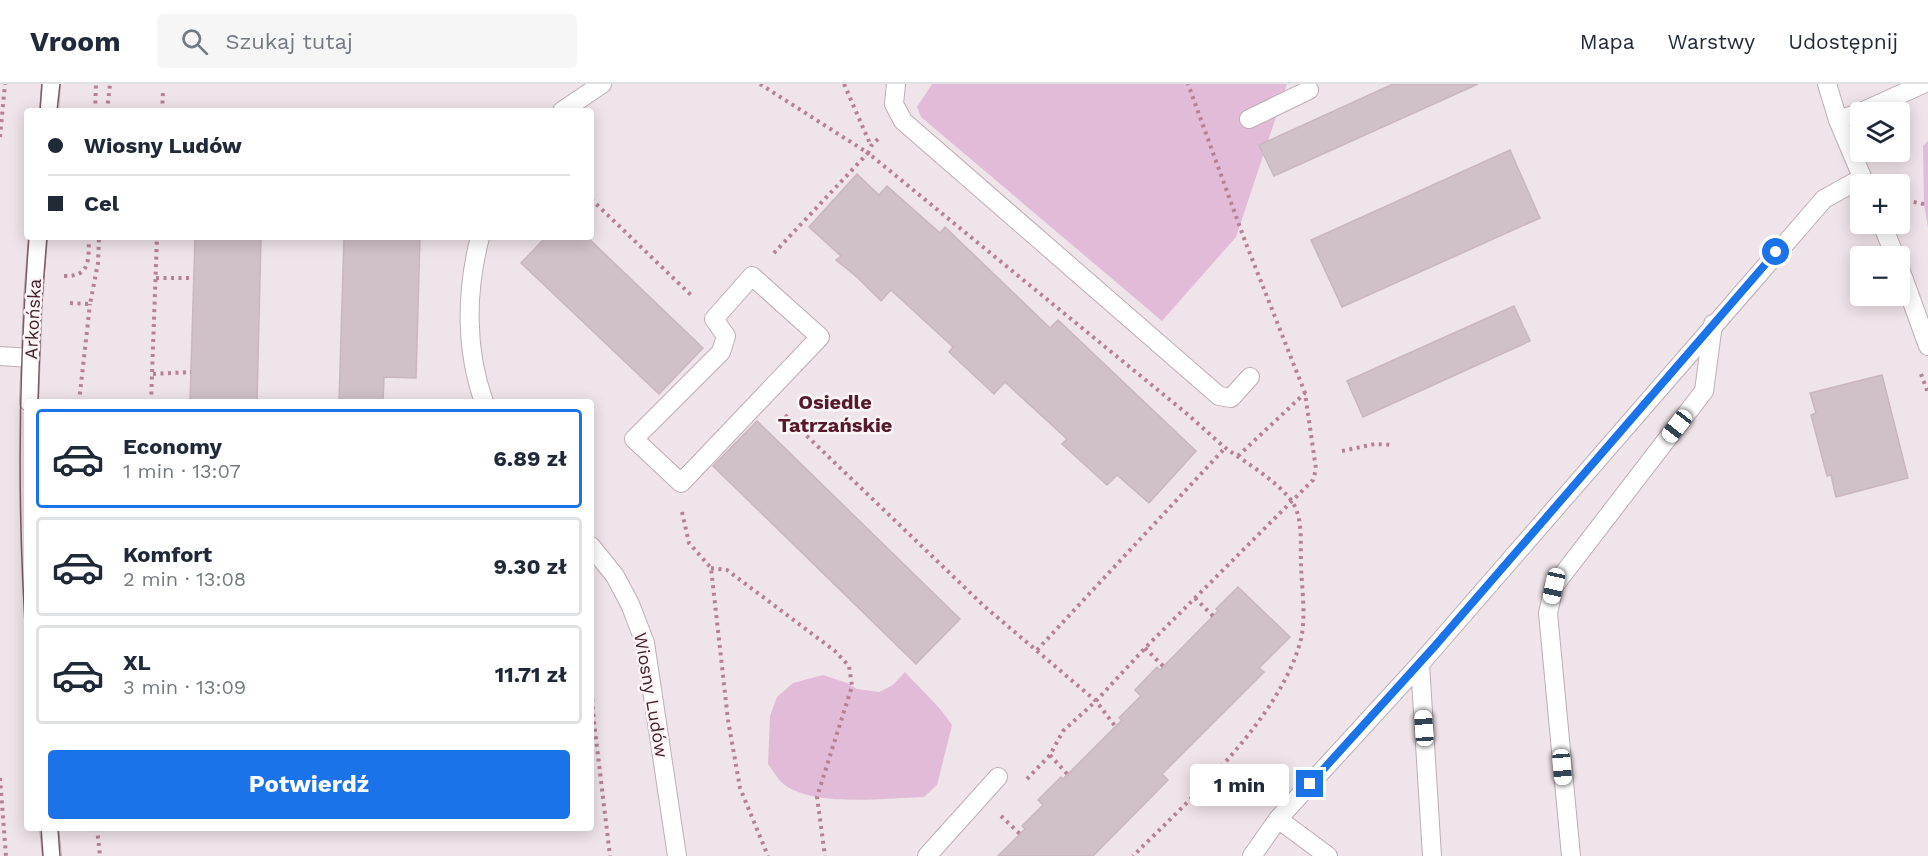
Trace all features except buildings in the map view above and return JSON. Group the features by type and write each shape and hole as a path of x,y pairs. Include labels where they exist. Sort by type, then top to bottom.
{"street":[{"path":"49,108 51,84"},
{"path":"566,108 602,84"},
{"path":"896,84 894,104 903,121 1219,396 1231,398 1250,377"},
{"path":"1827,84 1838,120 1861,174"},
{"path":"1838,120 1923,84"},
{"path":"1249,119 1312,86"},
{"path":"1252,856 1278,819 1420,663 1824,199 1850,187"},
{"name":"Arkońska","path":"29,399 38,240"},
{"path":"479,240 474,258 470,293 470,322 471,356 483,399"},
{"path":"752,276 820,337 681,483 634,439 721,352 726,336 714,319 752,276"},
{"path":"1910,296 1928,346"},
{"path":"1570,856 1548,612 1554,586 1704,391 1713,324"},
{"path":"0,356 30,358"},
{"name":"Wiosny Ludów","path":"594,550 615,576 630,604 645,643 677,856"},
{"path":"1420,663 1432,856"},
{"path":"927,856 998,777"},
{"path":"1278,819 1328,856"},
{"path":"49,831 52,856"}],"path":[{"path":"0,137 5,84"},
{"path":"95,108 96,84"},
{"path":"107,108 110,84"},
{"path":"760,84 868,153 1226,448 1269,479 1291,501 1298,517 1303,607 1301,638 1285,681 1263,714 1209,780 1133,856"},
{"path":"844,84 871,146"},
{"path":"1035,772 1050,755 1063,731 1096,701 1145,648 1313,480 1316,469 1305,393 1245,242 1188,84"},
{"path":"162,108 163,92"},
{"path":"752,276 868,153 871,146 884,132 903,121"},
{"path":"1910,201 1928,205"},
{"path":"594,202 714,319"},
{"path":"72,276 85,270 88,261 89,240"},
{"path":"80,399 99,240"},
{"path":"151,399 157,240"},
{"path":"156,278 194,278"},
{"path":"70,303 90,304"},
{"path":"152,374 191,372"},
{"path":"1238,456 1305,393"},
{"path":"764,395 984,606 1096,701 1115,726"},
{"path":"1342,451 1375,444 1393,445"},
{"path":"1037,650 1226,448"},
{"path":"681,483 677,492 689,543 711,568 728,720 740,788 768,856"},
{"path":"711,568 727,570 835,651 849,666 852,686 817,797 825,856"},
{"path":"1195,598 1213,616"},
{"path":"1145,648 1163,666"},
{"path":"594,711 610,856"},
{"path":"1050,755 1068,775"},
{"path":"0,778 6,856"},
{"path":"97,831 100,856"}],"shaded area":[{"path":"932,84 1287,84 1236,237 1162,321 921,117 917,107"},
{"path":"1928,141 1928,227 1924,205 1923,146"},
{"path":"905,672 936,704 952,725 937,785 924,797 853,800 816,797 800,793 786,786 779,779 768,764 770,716 777,697 793,683 823,675 857,689 879,692 893,685"}],"tram line":[{"path":"40,108 42,84"},
{"path":"57,108 60,84"},
{"path":"24,601 20,445 29,240"},
{"path":"38,399 47,240"},
{"path":"41,831 43,856"},
{"path":"58,831 60,856"}],"district":[{"name":"Osiedle Tatrzańskie","path":"835,414"}],"route":[{"path":"1310,784 1434,647 1776,252"}]}
